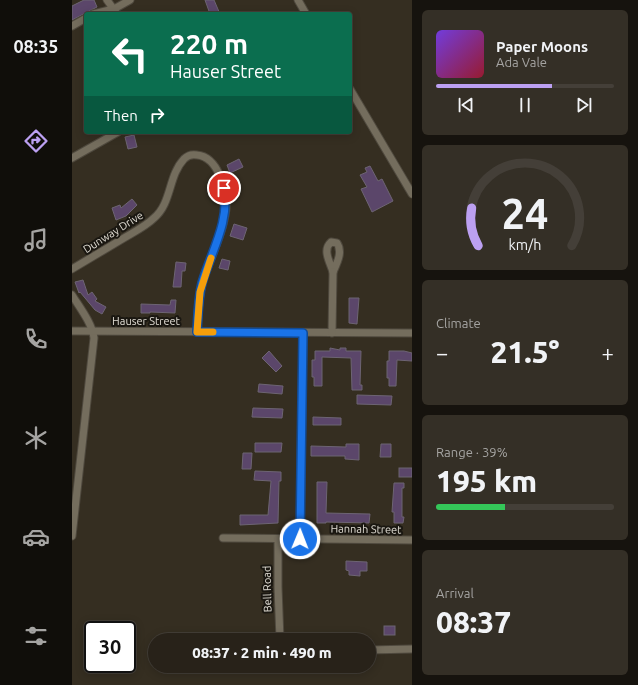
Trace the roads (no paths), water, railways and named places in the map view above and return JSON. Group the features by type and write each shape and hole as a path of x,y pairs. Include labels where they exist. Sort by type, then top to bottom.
{"street":[{"path":"107,0 116,11 130,0"},
{"path":"298,0 305,12"},
{"path":"72,26 84,19"},
{"path":"352,92 412,194"},
{"path":"72,158 114,134"},
{"name":"Dunway Drive","path":"72,269 137,230 154,218 163,208 167,200 179,165 188,156 195,154 202,156 212,163 221,177 226,204 221,231 202,284 197,332"},
{"path":"332,333 333,272"},
{"path":"72,295 85,316 93,332 94,338 72,536"},
{"name":"Hauser Street","path":"72,332 412,333"},
{"path":"300,539 303,333"},
{"name":"Hannah Street","path":"223,538 412,540"},
{"name":"Bell Road","path":"278,539 280,633"},
{"path":"376,650 412,648"}]}
